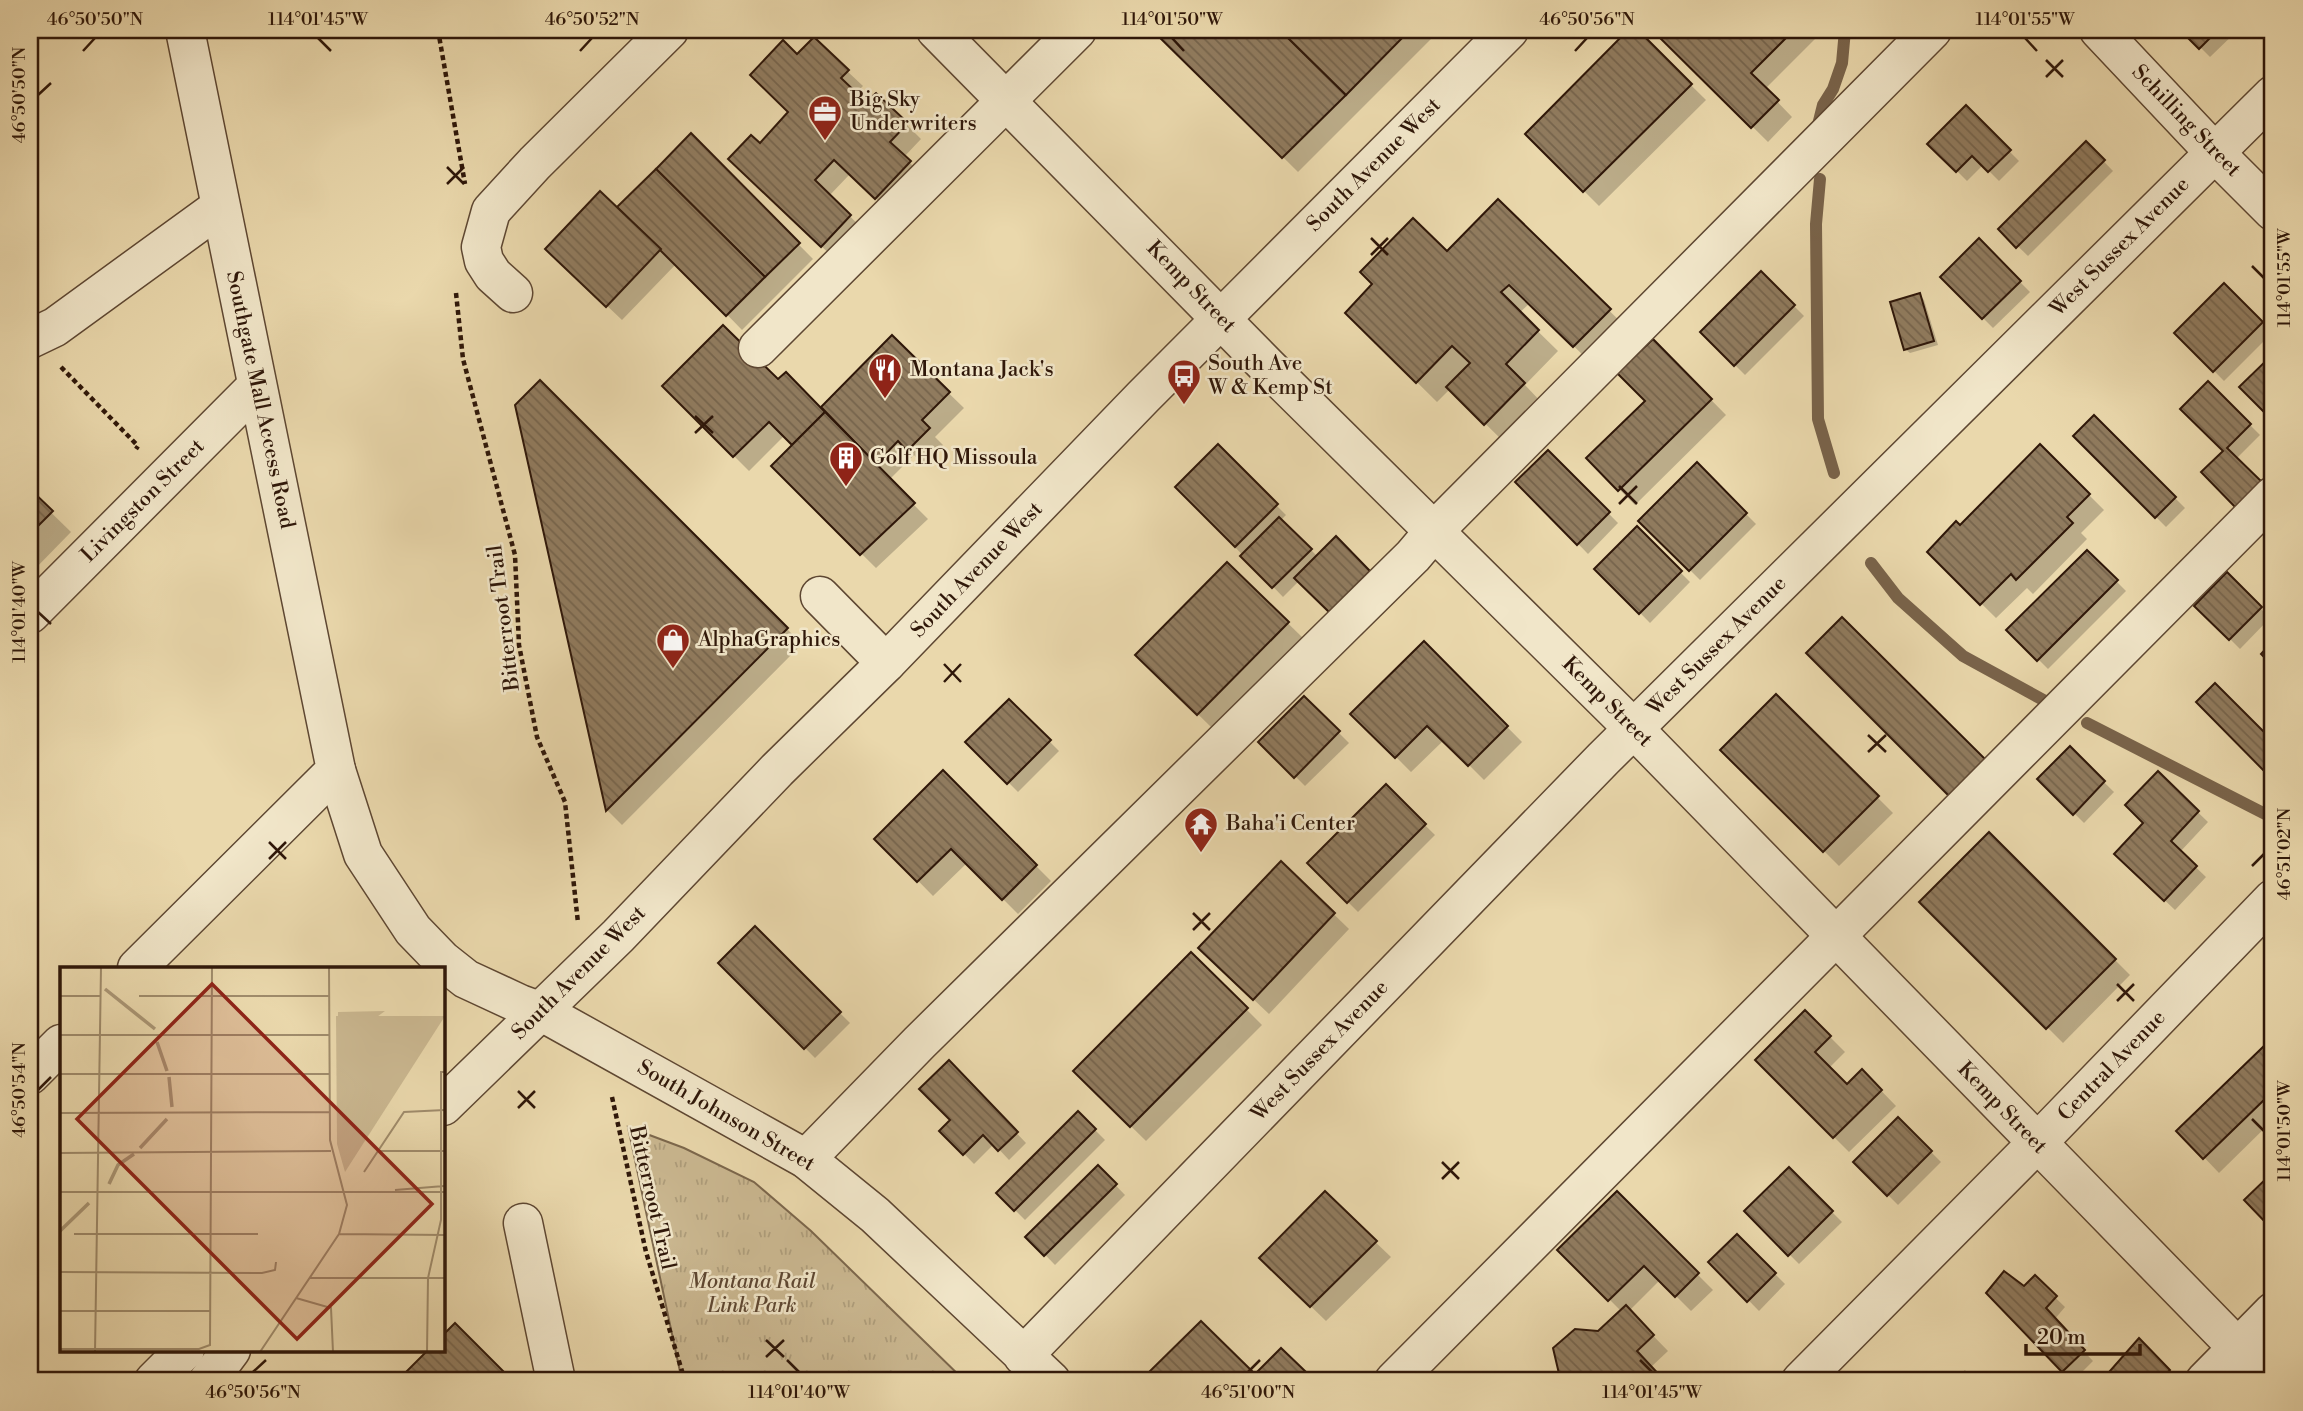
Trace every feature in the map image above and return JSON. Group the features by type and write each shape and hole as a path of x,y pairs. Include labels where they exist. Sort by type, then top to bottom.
{"street":[{"name":"Southgate Mall Access Road","path":"185,30 336,770 363,854 412,930 442,960 466,979 542,1012"},
{"path":"513,293 493,275 484,261 481,247 491,211 535,163 669,30"},
{"name":"Kemp Street","path":"936,30 1222,317 1268,367 1634,729 2270,1381"},
{"path":"758,348 1077,30"},
{"name":"South Avenue West","path":"444,1105 542,1012 1222,317 1509,30"},
{"path":"806,1159 1208,756 1413,556 1435,530 1932,30"},
{"name":"Schilling Street","path":"2099,30 2273,211"},
{"name":"West Sussex Avenue","path":"1023,1356 1634,729 2273,95"},
{"path":"43,350 55,327 220,207"},
{"name":"Livingston Street","path":"30,614 256,387"},
{"path":"1394,1381 2273,496"},
{"path":"820,596 886,663"},
{"path":"138,967 336,770"},
{"name":"Central Avenue","path":"1801,1381 2273,899"},
{"name":"South Johnson Street","path":"542,1012 806,1159 875,1215 1051,1381"},
{"path":"30,1075 60,1045"},
{"path":"523,1223 556,1381"},
{"path":"2205,1381 2273,1312"},
{"path":"154,1381 183,1352"},
{"path":"208,1381 230,1352"}],"path":[{"path":"438,30 465,184 462,197"},
{"name":"Bitterroot Trail","path":"456,288 463,359 515,555 519,645 537,737 565,802 578,923"},
{"path":"43,350 138,446 131,457"},
{"name":"Bitterroot Trail","path":"613,1102 646,1252 685,1381"}],"green space":[{"name":"Montana Rail Link Park","path":"628,1127 684,1148 754,1182 811,1231 965,1381 682,1381"}],"building":[{"path":"1152,30 1280,30 1346,95 1282,158"},
{"path":"1280,30 1410,30 1346,95"},
{"path":"1628,30 1638,30 1692,84 1583,192 1525,134"},
{"path":"1652,30 1794,30 1751,73 1779,100 1751,128"},
{"path":"2180,30 2218,30 2199,49"},
{"name":"Big Sky Underwriters","path":"814,37 849,70 841,78 866,102 876,93 908,123 890,142 911,161 875,199 834,160 815,180 851,215 821,247 728,159 751,135 760,143 788,112 750,75 783,40 797,54"},
{"path":"1966,105 2011,150 1988,172 1972,156 1956,172 1927,144"},
{"path":"691,133 800,243 765,277 656,169"},
{"path":"2086,141 2105,160 2016,248 1998,229"},
{"path":"656,169 765,277 726,316 617,207"},
{"path":"600,191 661,249 606,307 545,249"},
{"path":"1498,199 1611,309 1573,347 1509,285 1501,292 1539,330 1506,364 1525,383 1484,425 1446,387 1470,363 1452,346 1416,383 1345,313 1372,284 1360,272 1413,218 1447,251"},
{"path":"1979,238 2021,281 1982,319 1940,277"},
{"path":"1761,271 1795,305 1734,366 1700,332"},
{"path":"2224,283 2263,322 2213,372 2174,333"},
{"path":"1920,293 1934,341 1904,350 1890,302"},
{"path":"723,325 778,379 786,372 825,412 792,445 769,422 733,457 662,386"},
{"name":"Montana Jack's","path":"892,335 950,392 922,420 930,428 907,451 898,441 876,464 821,407"},
{"path":"1653,339 1712,399 1618,491 1586,458 1645,401 1617,373"},
{"path":"2273,354 2273,421 2239,387"},
{"path":"540,380 788,628 606,811 515,405"},
{"path":"2208,381 2251,424 2227,448 2263,483 2237,509 2201,472 2223,451 2180,409"},
{"name":"Golf HQ Missoula","path":"825,412 915,503 860,555 771,466"},
{"path":"2094,415 2176,497 2155,518 2073,436"},
{"path":"1218,444 1278,504 1235,547 1175,487"},
{"path":"2040,444 2090,494 2067,517 2073,523 2016,580 2011,574 1980,605 1927,552 1956,521 1960,525"},
{"path":"1548,450 1610,512 1577,545 1515,482"},
{"path":"1697,462 1747,513 1689,571 1638,521"},
{"path":"30,489 53,511 30,534"},
{"path":"1279,517 1312,549 1272,588 1240,556"},
{"path":"1637,526 1682,571 1639,614 1594,569"},
{"path":"1336,536 1370,571 1329,612 1294,578"},
{"path":"2087,550 2118,580 2037,661 2006,630"},
{"path":"1227,562 1289,622 1197,715 1135,655"},
{"path":"2227,572 2262,607 2229,640 2194,606"},
{"path":"1842,617 1992,766 1956,803 1806,653"},
{"path":"1424,641 1508,726 1468,766 1427,726 1395,758 1350,714"},
{"path":"2273,641 2273,666 2261,654"},
{"path":"2215,683 2273,741 2273,780 2196,702"},
{"path":"1776,694 1879,796 1823,852 1720,750"},
{"path":"1304,696 1340,731 1294,778 1258,742"},
{"path":"1009,699 1051,740 1007,784 965,742"},
{"path":"2070,746 2105,781 2073,815 2037,779"},
{"path":"943,770 1037,865 1002,900 951,849 917,882 874,839"},
{"path":"2158,771 2199,811 2171,841 2197,866 2164,901 2114,854 2143,823 2125,805"},
{"path":"1386,784 1426,824 1347,903 1307,863"},
{"path":"1989,832 2116,959 2046,1029 1919,902"},
{"path":"1281,861 1335,913 1253,1000 1198,948"},
{"path":"755,926 841,1012 804,1049 718,963"},
{"path":"1191,952 1248,1008 1130,1127 1073,1071"},
{"path":"1805,1010 1831,1036 1815,1052 1847,1084 1862,1069 1882,1090 1833,1138 1755,1060"},
{"path":"2264,1046 2273,1055 2273,1107 2265,1099 2203,1159 2176,1131"},
{"path":"949,1060 1018,1132 998,1151 983,1135 963,1155 939,1131 950,1120 919,1089"},
{"path":"1078,1111 1096,1129 1014,1211 996,1193"},
{"path":"1898,1117 1932,1151 1887,1196 1853,1162"},
{"path":"1098,1165 1117,1184 1044,1256 1025,1237"},
{"path":"1789,1167 1833,1211 1788,1256 1744,1211"},
{"path":"2273,1172 2273,1226 2271,1228 2244,1200"},
{"path":"1325,1191 1377,1241 1310,1307 1259,1258"},
{"path":"1617,1191 1699,1273 1675,1297 1644,1266 1608,1301 1557,1250"},
{"path":"1737,1234 1776,1273 1747,1302 1708,1262"},
{"path":"2004,1271 2024,1286 2035,1275 2057,1296 2046,1308 2085,1350 2062,1372 1986,1293"},
{"path":"1626,1305 1654,1335 1637,1351 1665,1381 1572,1381 1560,1378 1553,1348 1575,1329 1598,1331"},
{"path":"1201,1321 1255,1374 1281,1348 1305,1371 1294,1381 1152,1381 1146,1375"},
{"path":"455,1323 508,1376 503,1381 397,1381 426,1352 444,1352 444,1334"},
{"path":"2139,1338 2170,1370 2160,1381 2120,1381 2110,1371"},
{"path":"1965,1372 1975,1381 1956,1381"}],"waterway":[{"path":"1818,125 1823,105 1833,89 1842,63 1845,30"},
{"path":"1820,179 1816,224 1818,419 1834,473"},
{"path":"1871,563 1898,598 1963,656 2047,702"},
{"path":"2087,723 2273,818"}],"place":[{"name":"Big Sky Underwriters","path":"825,142"},
{"name":"Montana Jack's","path":"885,400"},
{"name":"South Ave W & Kemp St","path":"1184,406"},
{"name":"Golf HQ Missoula","path":"846,488"},
{"name":"AlphaGraphics","path":"673,670"},
{"name":"Baha'i Center","path":"1201,854"}]}
